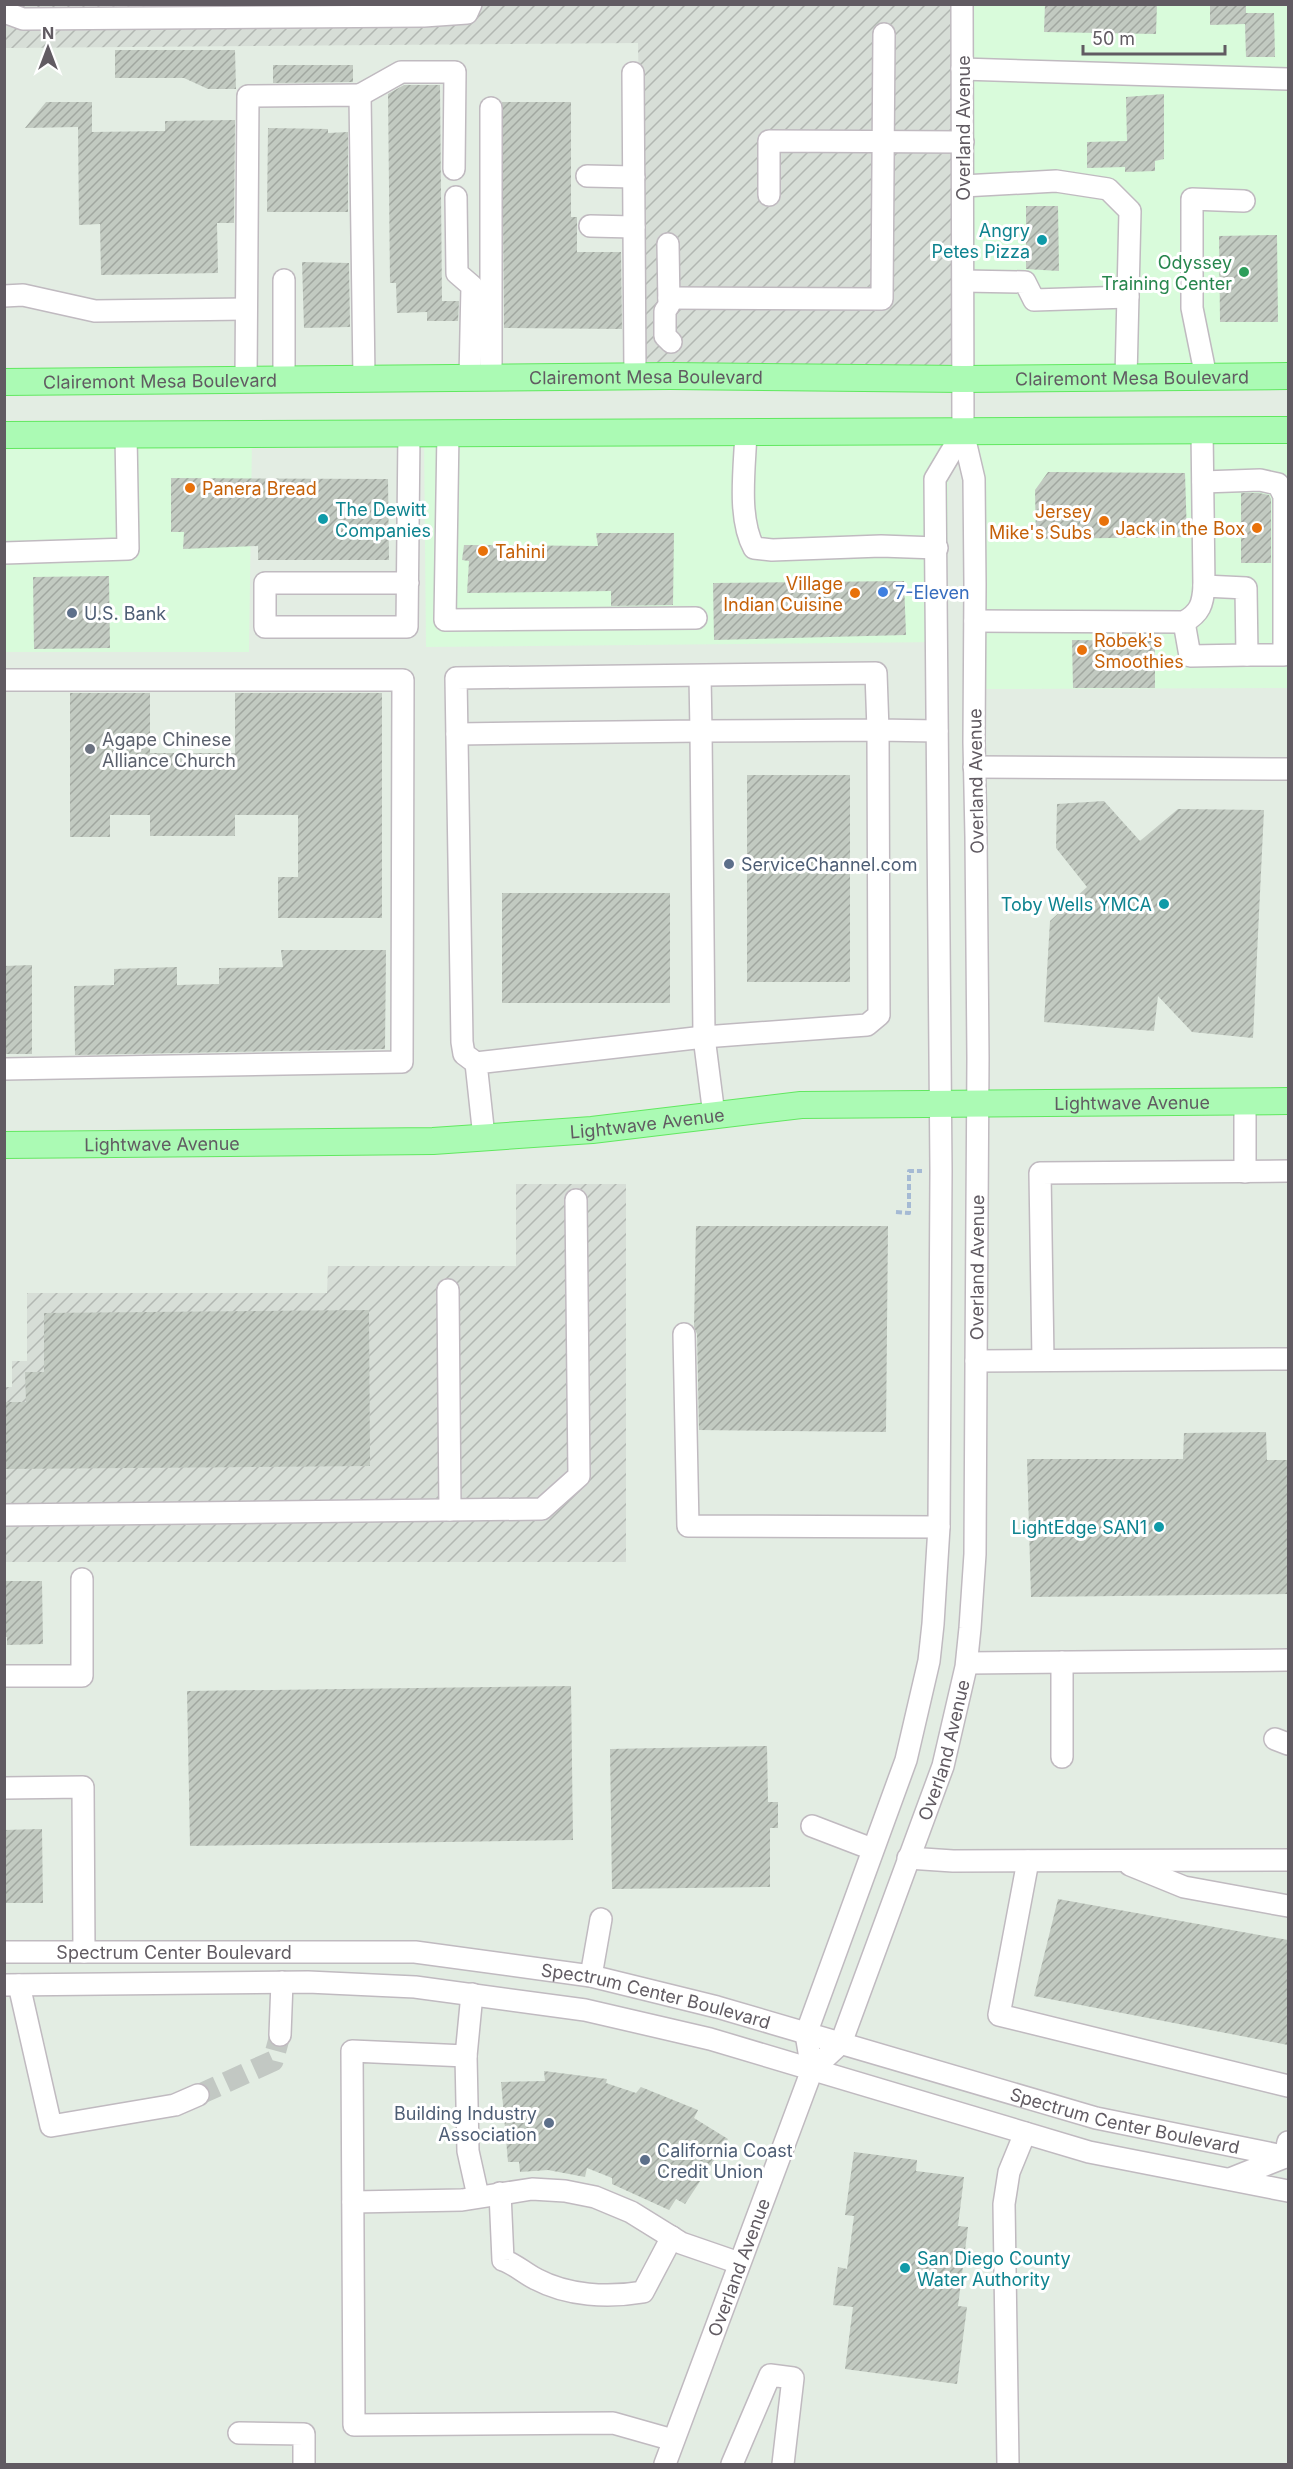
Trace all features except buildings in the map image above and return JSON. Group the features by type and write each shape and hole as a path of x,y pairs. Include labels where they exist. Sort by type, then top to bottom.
{"main road":[{"name":"Clairemont Mesa Boulevard","path":"4,382 635,376 964,379 1288,376"},
{"path":"4,435 1288,430"},
{"name":"Lightwave Avenue","path":"4,1145 433,1141 592,1130 801,1105 1288,1101"}],"street":[{"path":"4,12 23,19 424,16 467,13 471,4"},
{"name":"Overland Avenue","path":"670,2463 673,2440 812,2070 841,2043 943,1766 967,1663 975,1554 977,1103 974,479 963,432 962,4"},
{"path":"669,302 882,299 884,34"},
{"path":"962,69 1288,79"},
{"path":"246,379 248,96 360,95 400,72 454,72 454,169"},
{"path":"633,73 635,376"},
{"path":"360,95 364,378"},
{"path":"481,377 490,108"},
{"path":"769,195 769,141 963,142"},
{"path":"587,176 633,177"},
{"path":"963,186 1056,181 1108,189 1130,211 1126,378"},
{"path":"456,197 457,273 472,286 481,377"},
{"path":"1206,377 1192,308 1192,199 1244,201"},
{"path":"590,226 634,227"},
{"path":"668,244 669,302 665,311 665,336 670,342 670,376"},
{"path":"284,280 284,379"},
{"path":"964,281 1026,282 1034,300 1128,297"},
{"path":"4,296 23,295 95,311 246,309"},
{"path":"975,621 1184,622 1196,615 1203,602 1204,586 1202,430"},
{"path":"746,431 745,521 748,537 754,548 772,550 881,546 937,548"},
{"path":"408,583 265,583 265,627 407,627 408,583 409,432"},
{"path":"448,432 445,620 696,618"},
{"name":"Overland Avenue","path":"812,2070 806,2034 906,1760 929,1661 939,1527 941,1103 936,479 963,432"},
{"path":"4,553 128,549 126,435"},
{"path":"1184,622 1190,656 1284,655 1284,496 1278,484 1260,480 1203,482"},
{"path":"1204,586 1246,588 1246,655"},
{"path":"876,673 878,730 879,1015 867,1025 704,1037 476,1063 464,1054 456,678 876,673"},
{"path":"700,676 704,1037 714,1115"},
{"path":"4,680 403,680 402,1062 4,1069"},
{"path":"457,734 937,731"},
{"path":"974,767 1288,769"},
{"path":"476,1063 484,1137"},
{"path":"1245,1101 1245,1172"},
{"path":"1042,1360 1040,1173 1288,1171"},
{"path":"4,1515 542,1509 579,1476 576,1200"},
{"path":"448,1290 450,1510"},
{"path":"684,1334 688,1526 939,1527"},
{"path":"976,1361 1288,1359"},
{"path":"4,1676 82,1676 82,1579"},
{"path":"967,1663 1288,1660"},
{"path":"1062,1662 1062,1757"},
{"path":"4,1788 83,1787 84,1952"},
{"path":"812,1826 872,1849"},
{"path":"908,1858 1028,1861 1288,1860"},
{"path":"1028,1861 999,2015 1288,2086"},
{"path":"1120,1861 1184,1887 1288,1906"},
{"path":"591,1976 601,1919"},
{"name":"Spectrum Center Boulevard","path":"4,1952 415,1952 591,1976 717,2007 1096,2118 1287,2152"},
{"path":"280,2035 282,1982"},
{"name":"Spectrum Center Boulevard","path":"12,1985 282,1982 415,1987 585,2010 710,2039 1089,2152 1288,2191"},
{"path":"12,1985 51,2126 175,2105 198,2095"},
{"path":"472,1994 466,2056 468,2151 478,2196"},
{"path":"466,2056 352,2051 354,2425 613,2423 673,2440"},
{"path":"1008,2464 1004,2204 1009,2172 1025,2133"},
{"path":"1229,2179 1287,2152"},
{"path":"353,2202 462,2200 532,2189 565,2191 595,2197 631,2212 681,2243 739,2263"},
{"path":"500,2193 503,2259 537,2280 578,2293 617,2296 643,2292 672,2237"},
{"path":"732,2464 770,2375 793,2378 783,2464"},
{"path":"239,2433 304,2434 304,2464"}],"path":[{"path":"896,1212 909,1213 909,1171 941,1171"}],"shaded area":[{"path":"4,5 950,5 957,372 644,372 638,43 5,48"},
{"path":"949,5 1288,5 1288,371 957,372"},
{"path":"1288,435 1288,688 982,689 976,437"},
{"path":"424,437 949,437 946,642 426,647"},
{"path":"252,440 249,652 5,652 4,442"},
{"path":"516,1184 626,1184 626,1562 5,1562 4,1387 12,1387 12,1361 27,1361 27,1293 327,1293 328,1266 516,1266"}],"tunnel":[{"path":"198,2095 273,2061 280,2035"}],"place":[{"name":"Angry Petes Pizza","path":"1042,240"},
{"name":"Odyssey Training Center","path":"1244,272"},
{"name":"Panera Bread","path":"190,488"},
{"name":"The Dewitt Companies","path":"323,519"},
{"name":"Jersey Mike's Subs","path":"1104,521"},
{"name":"Jack in the Box","path":"1257,528"},
{"name":"Tahini","path":"483,551"},
{"name":"7-Eleven","path":"883,592"},
{"name":"Village Indian Cuisine","path":"855,593"},
{"name":"U.S. Bank","path":"72,613"},
{"name":"Robek's Smoothies","path":"1082,650"},
{"name":"Agape Chinese Alliance Church","path":"90,749"},
{"name":"ServiceChannel.com","path":"729,864"},
{"name":"Toby Wells YMCA","path":"1164,904"},
{"name":"LightEdge SAN1","path":"1159,1527"},
{"name":"Building Industry Association","path":"549,2123"},
{"name":"California Coast Credit Union","path":"645,2160"},
{"name":"San Diego County Water Authority","path":"905,2268"}]}
